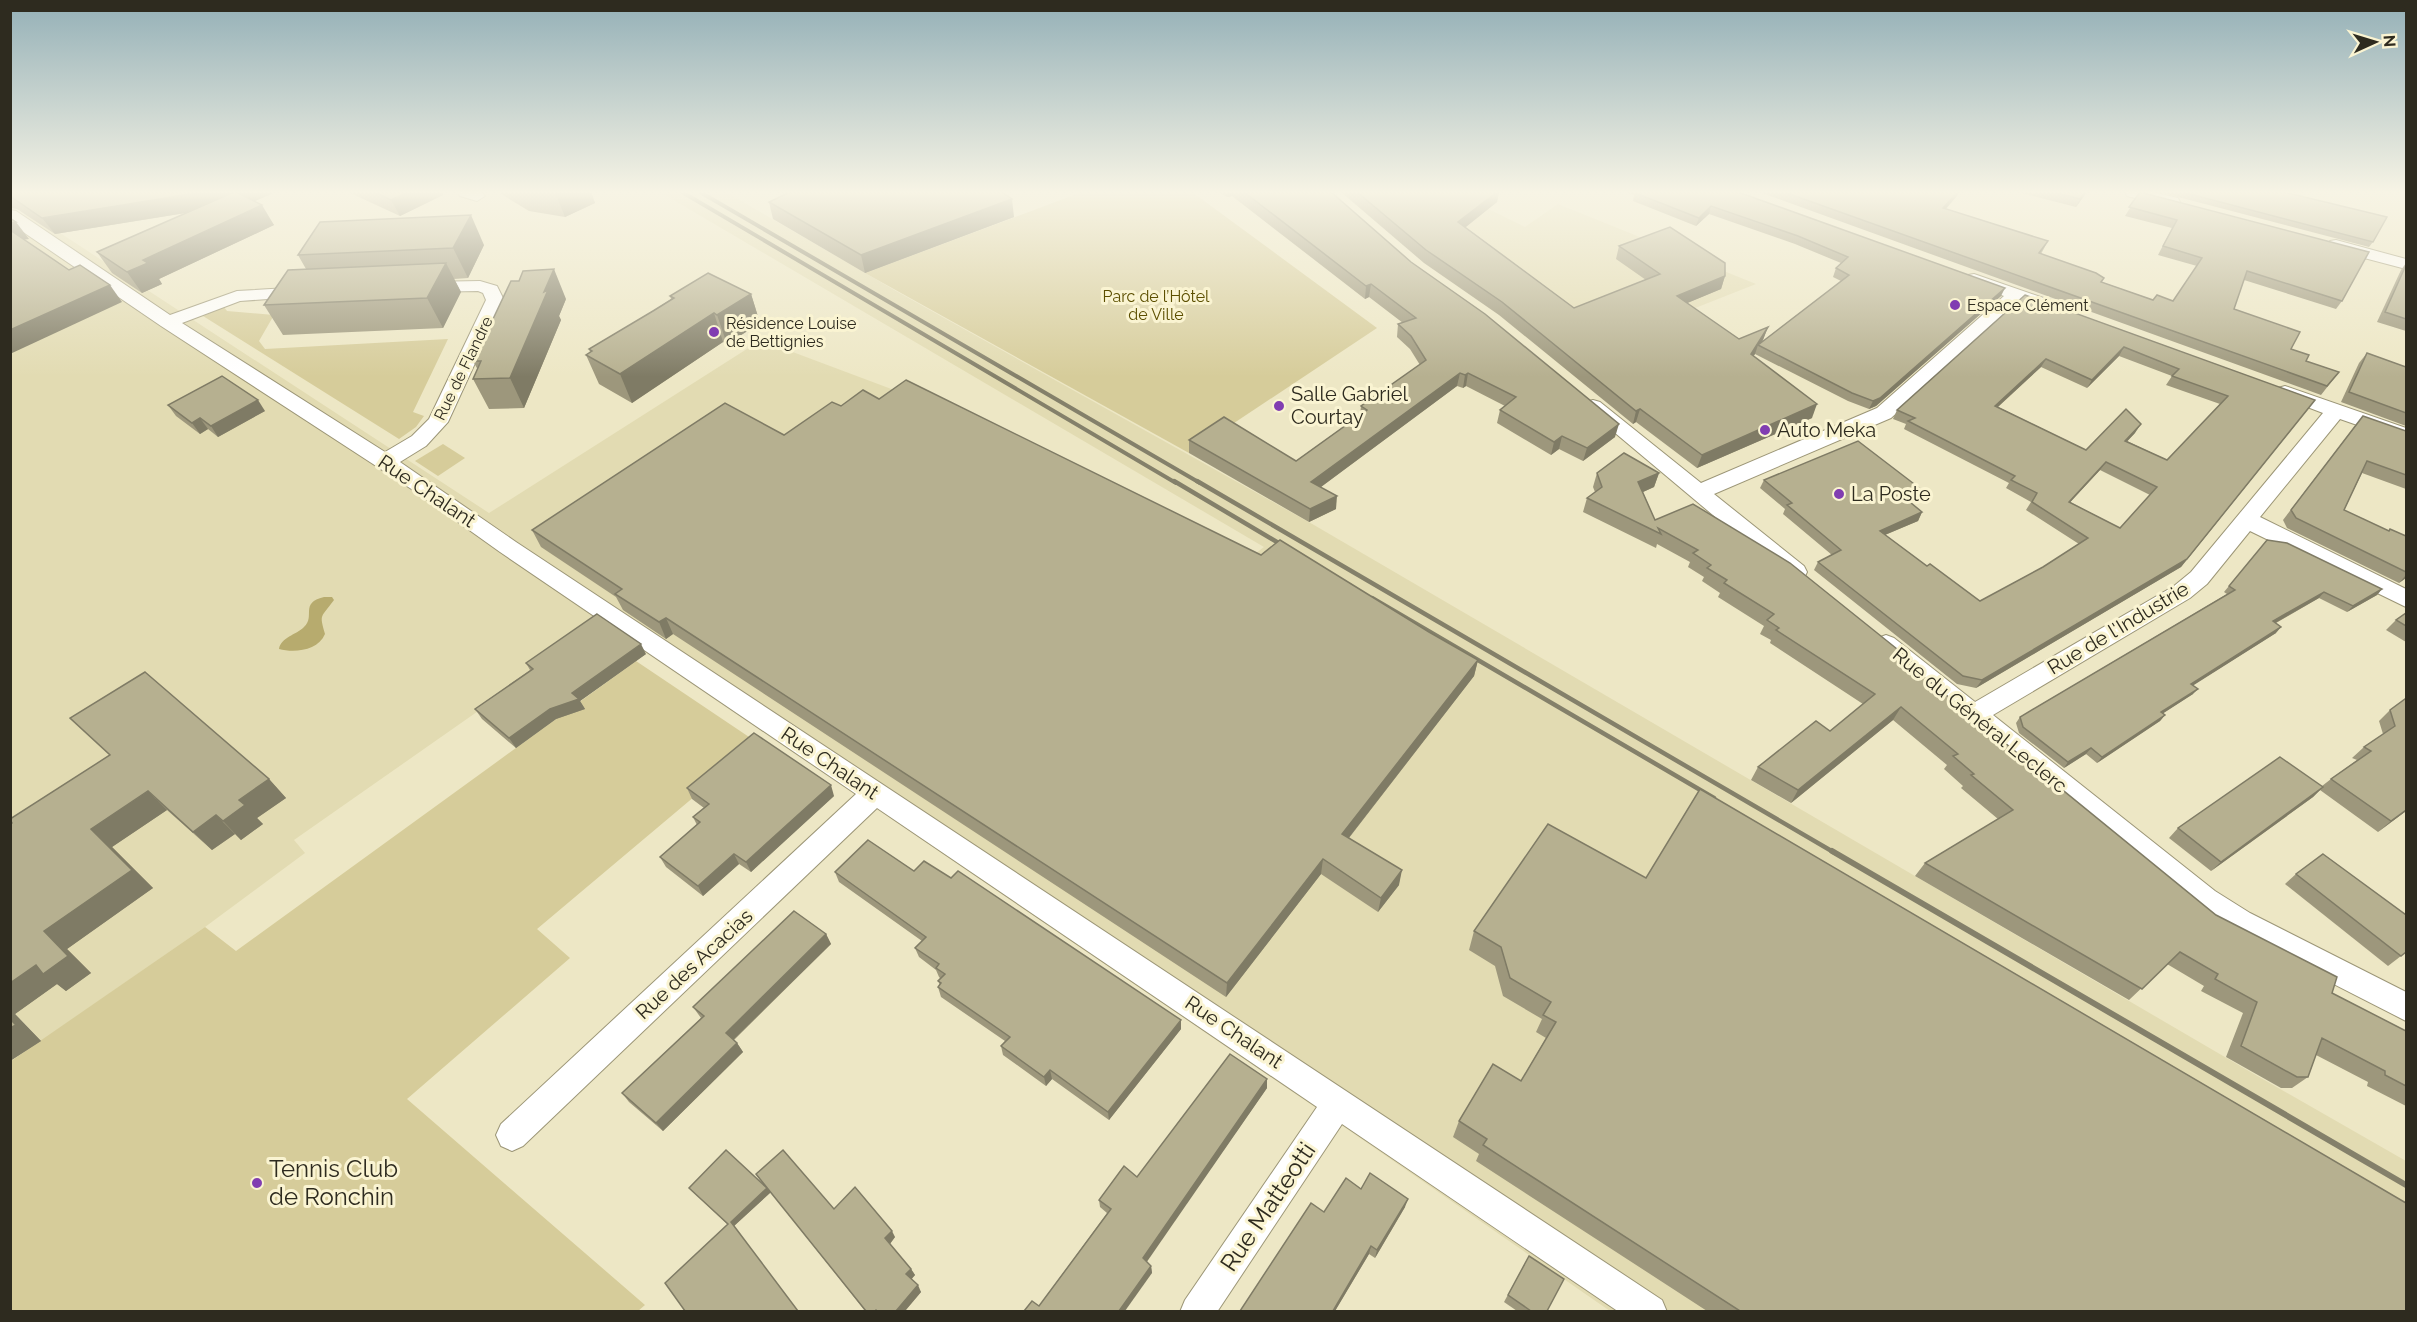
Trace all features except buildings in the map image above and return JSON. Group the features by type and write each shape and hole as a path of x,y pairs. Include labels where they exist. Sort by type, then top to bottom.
{"street":[{"name":"Rue Chalant","path":"67,254 168,322 385,462 874,793 1650,1311"},
{"path":"2367,254 2406,264"},
{"path":"1962,274 2070,314"},
{"name":"Rue de Flandre","path":"385,462 419,441 438,422 495,300 491,290 480,286 406,288"},
{"path":"168,322 237,296 326,291"},
{"path":"1698,492 1884,413 2017,294"},
{"path":"2273,387 2406,435"},
{"path":"1581,395 1810,583"},
{"name":"Rue de l'Industrie","path":"1973,715 2182,592 2199,578 2336,410"},
{"path":"2245,519 2406,599"},
{"name":"Rue du Général Leclerc","path":"1864,627 2205,900 2240,922 2406,1006"},
{"name":"Rue des Acacias","path":"512,1135 874,793"},
{"name":"Rue Matteotti","path":"1197,1311 1339,1102"}],"shaded area":[{"path":"10,254 92,254 489,513 761,340 910,396 1243,563 1264,547 765,254 832,254 1314,525 2406,1161 2406,1311 1610,1311 1350,1131 604,623 294,840 305,853 205,927 41,1041 10,1008"},
{"path":"1438,254 1681,254 1756,284 1561,361"},
{"path":"324,597 332,597 334,600 322,616 325,634 322,640 305,649 292,651 279,649 289,636 301,630 307,623 312,603"}],"green space":[{"name":"Parc de l’Hôtel de Ville","path":"917,254 1276,254 1377,328 1189,453 865,273"},
{"path":"224,307 227,311 274,315 259,341 265,349 448,339 413,412 424,416 416,427 399,439 203,316"},
{"path":"443,444 465,458 438,476 415,461"},
{"name":"Tennis Club de Ronchin","path":"636,661 758,743 537,929 570,958 407,1099 645,1305 638,1311 11,1312 11,1061 205,927 236,951"}],"railway":[{"path":"787,254 1176,483"},
{"path":"806,254 1200,483"},
{"path":"1174,481 1292,551"},
{"path":"1197,481 1835,853"},
{"path":"1372,598 1714,798"},
{"path":"1832,851 2406,1185"}],"place":[{"name":"Espace Clément","path":"1955,305"},
{"name":"Résidence Louise de Bettignies","path":"714,332"},
{"name":"Salle Gabriel Courtay","path":"1279,406"},
{"name":"Auto Meka","path":"1765,430"},
{"name":"La Poste","path":"1839,494"},
{"name":"Tennis Club de Ronchin","path":"257,1183"}]}
